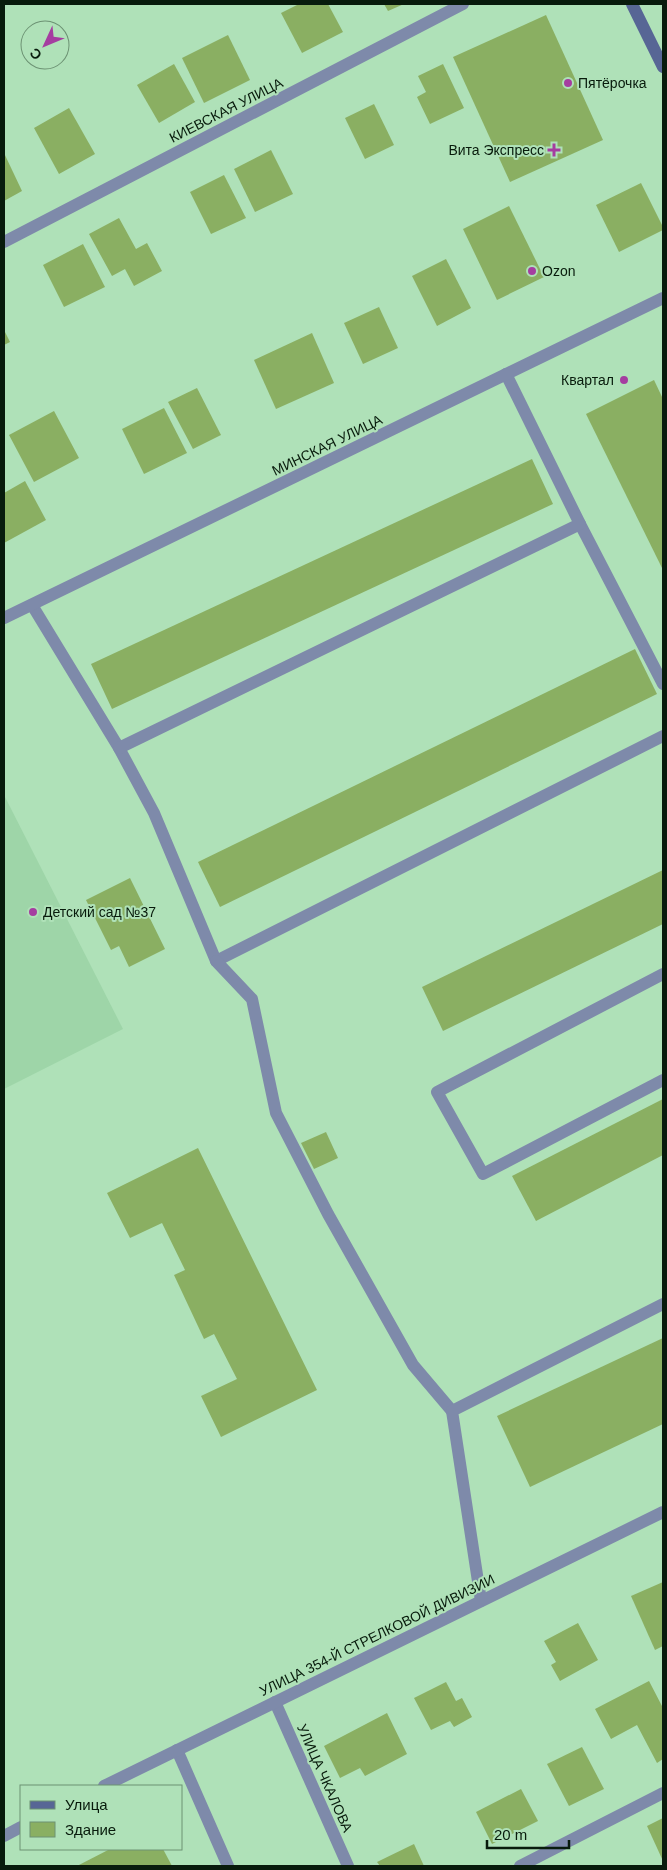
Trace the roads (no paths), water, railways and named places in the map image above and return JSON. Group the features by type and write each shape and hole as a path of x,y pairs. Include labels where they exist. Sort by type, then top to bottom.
{"street":[{"name":"КИЕВСКАЯ УЛИЦА","path":"4,242 463,4"},
{"path":"632,4 663,67"},
{"name":"МИНСКАЯ УЛИЦА","path":"4,618 663,298"},
{"path":"506,374 580,524 663,684"},
{"path":"120,748 580,524"},
{"path":"32,605 120,748 154,813 216,961 252,999 276,1113 328,1214 414,1365 452,1411 481,1601"},
{"path":"216,961 663,736"},
{"path":"663,974 437,1092 483,1174 663,1080"},
{"path":"452,1411 663,1304"},
{"name":"УЛИЦА 354-Й СТРЕЛКОВОЙ ДИВИЗИИ","path":"106,1785 663,1512"},
{"name":"УЛИЦА ЧКАЛОВА","path":"275,1702 348,1866"},
{"path":"177,1750 228,1866"},
{"path":"520,1866 663,1793"},
{"path":"4,1836 20,1828"}],"place":[{"name":"Пятёрочка","path":"568,83"},
{"name":"Вита Экспресс","path":"554,150"},
{"name":"Ozon","path":"532,271"},
{"name":"Квартал","path":"624,380"},
{"name":"Детский сад №37","path":"33,912"}]}
